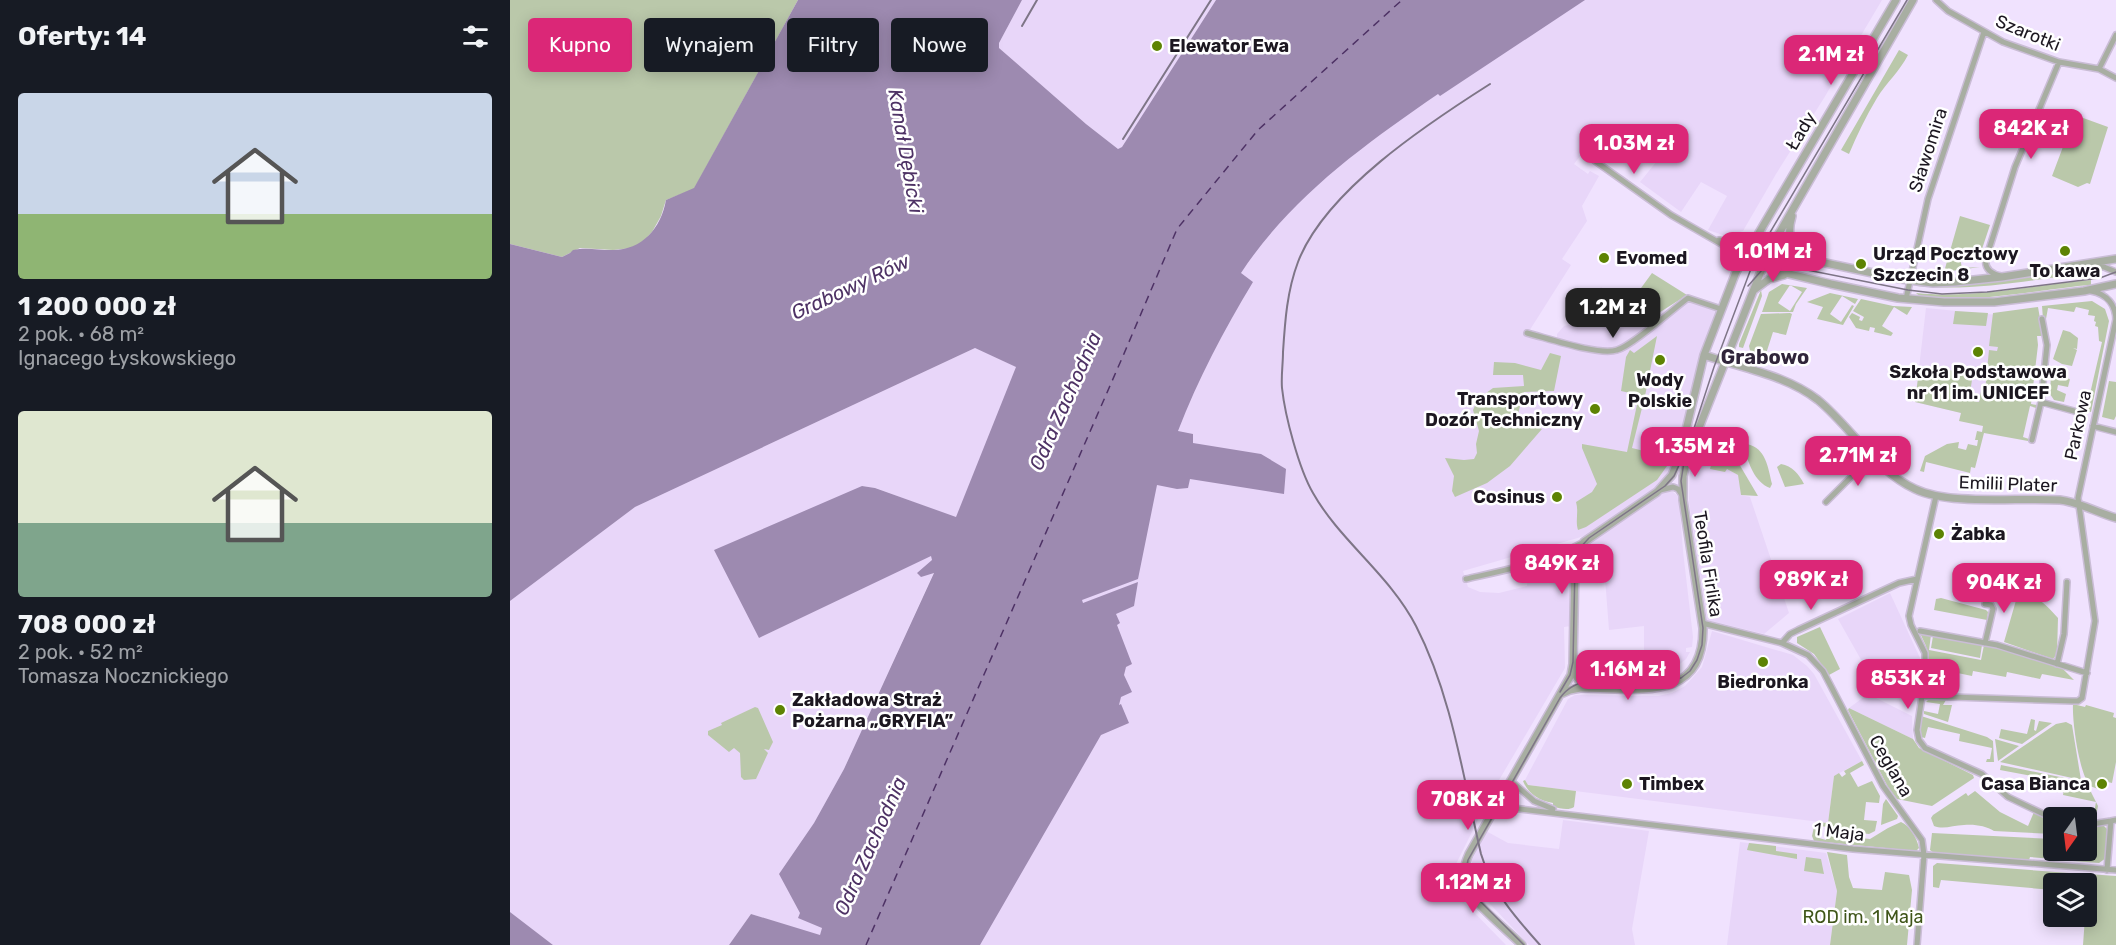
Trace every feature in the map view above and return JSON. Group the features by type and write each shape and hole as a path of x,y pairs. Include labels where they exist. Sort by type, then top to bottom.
{"street":[{"name":"Łady","path":"1750,247 1896,0"},
{"name":"Łady","path":"1769,251 1913,0"},
{"name":"Szarotki","path":"1936,0 1948,11 2011,46 2059,62 2099,69 2116,78"},
{"name":"Sławomira","path":"1906,299 1921,223 1931,188 1984,32"},
{"path":"2099,69 2116,35"},
{"path":"2002,277 1986,267 1985,262 2017,162 2059,62"},
{"path":"1595,161 1671,214 1744,257 1793,275 1906,299 1944,302 1985,303 2084,291 2116,284"},
{"name":"Łady","path":"1795,207 1790,227 1791,241 1800,253 1818,261"},
{"path":"1707,235 1750,247 1910,280 1943,283 2002,277 2116,259"},
{"path":"1657,492 1671,477 1678,462 1704,355 1736,272 1750,247"},
{"name":"Teofila Firlika","path":"1560,696 1571,689 1659,688 1679,681 1693,667 1699,656 1703,637 1702,623 1683,500 1683,478 1686,462 1769,251"},
{"path":"2075,266 2100,266 2116,272"},
{"name":"Teofila Firlika","path":"1750,297 1756,288 1769,279 1780,275 1793,275"},
{"path":"2084,291 2098,292 2109,300 2115,311 2116,320"},
{"path":"1527,333 1595,350 1610,351 1624,347 1688,298 1721,309"},
{"path":"2032,440 2041,402 2047,345 2042,319"},
{"name":"Parkowa","path":"1922,696 2078,701 2082,695 2095,616 2079,491 2116,320"},
{"path":"1704,355 1725,362"},
{"name":"Emilii Plater","path":"1725,362 1806,391 1832,413 1902,482 1915,489 1935,496 2058,500 2116,518"},
{"path":"2041,402 2074,411"},
{"path":"2093,426 2116,432"},
{"path":"1826,502 1873,455"},
{"path":"1466,579 1532,563 1585,541 1669,486 1675,487 1681,493 1683,500"},
{"path":"1935,496 1909,616 1925,653 1925,671 1917,727 1919,740 1925,748 1982,774 2008,796 2043,814"},
{"path":"1522,945 1470,893 1465,882 1464,867 1467,857 1570,678 1573,664 1574,572 1577,552 1585,541"},
{"path":"1546,558 1567,561 1573,567 1574,572"},
{"path":"1782,643 1790,634 1798,630 1899,583 1917,579"},
{"path":"2057,664 2064,634 2067,582"},
{"path":"1985,604 1991,605 1993,609 1985,643"},
{"name":"Ceglana","path":"1702,623 1782,643 1808,655 1823,671 1883,786 1922,840 1924,855"},
{"path":"1920,631 1985,643 2087,673"},
{"path":"1573,664 1576,679 1590,688"},
{"name":"1 Maja","path":"1511,782 1538,803 1569,814"},
{"name":"1 Maja","path":"1498,805 1852,849 2116,870"},
{"path":"2097,823 2114,820 2107,870"},
{"path":"1917,945 1924,855"}],"shaded area":[{"path":"1022,0 1216,0 1122,147 1118,149 999,48 999,43"},
{"path":"1577,0 1882,0 1743,231 1726,236 1708,230 1727,196 1701,182 1681,212 1640,182 1665,151 1637,129 1621,153 1598,133 1574,164 1588,174 1590,171 1599,176 1582,206 1587,221 1562,259 1571,265 1526,336 1613,354 1623,350 1679,306 1691,302 1717,311 1703,352 1674,468 1661,484 1588,535 1463,571 1468,587 1480,592 1499,593 1527,586 1529,566 1547,560 1565,561 1572,569 1571,626 1564,627 1565,668 1492,792 1453,870 1454,889 1460,898 1506,945 942,945 1074,592 1231,263 1324,164"},
{"path":"1601,287 1620,302 1620,317 1654,323 1622,346 1608,349 1596,349 1557,339 1557,334 1564,326 1574,324"},
{"name":"Szkoła Podstawowa nr 11 im. UNICEF","path":"1926,308 2039,319 2021,427 1915,402"},
{"path":"975,348 1017,367 956,518 876,488 862,486 759,638 931,555 934,572 844,769 814,823 779,874 822,928 820,936 751,914 729,945 553,945 510,912 510,601 635,507"},
{"path":"1704,432 1718,435 1710,469 1727,469 1739,475 1741,495 1750,497 1789,613 1764,634 1707,620 1689,502 1690,461"},
{"path":"1663,491 1673,492 1679,497 1693,637 1692,647 1686,648 1686,652 1690,652 1686,659 1670,672 1656,676 1644,672 1644,626 1609,630 1605,578 1583,577 1580,556 1584,546"},
{"path":"1890,593 1920,658 1920,667 1877,688 1838,619"},
{"path":"1712,631 1793,655 1814,674 1862,761 1834,776 1828,823 1528,785 1525,780 1568,699 1575,695 1658,696 1672,693 1685,686 1702,667"},
{"path":"1868,694 1912,716 1913,739 1849,708"},
{"path":"1563,820 1649,831 1632,929 1635,945 1529,945 1471,884 1472,860 1486,831 1508,843 1559,849"},
{"path":"1740,842 1826,853 1837,891 1830,945 1727,945"}],"green space":[{"path":"510,0 798,0 775,42 775,18 644,18 644,72 758,72 694,189 666,200 661,216 652,232 643,242 632,248 613,250 580,248 562,257 510,244"},
{"path":"1899,50 1908,55 1905,61 1877,98 1849,154 1841,150"},
{"path":"2075,115 2108,127 2090,184 2078,187 2052,176"},
{"path":"1960,216 1990,225 1979,258 1978,253 1971,254 1970,252 1965,255 1964,252 1959,253 1962,268 1980,267 1944,272"},
{"path":"2090,269 2091,273 2004,284 1960,287 1917,286 1961,286"},
{"path":"1652,273 1687,295 1654,316 1650,316 1649,312 1633,299"},
{"path":"2091,280 2091,285 1971,299 1927,298 1916,293 1982,293"},
{"path":"1782,284 1790,285 1778,303 1790,311 1802,292 1791,285 1807,288 1793,312 1762,312 1769,292"},
{"path":"1761,290 1762,296 1743,348 1739,347 1739,344"},
{"path":"1830,293 1858,299 1855,304 1842,296 1830,314 1841,322 1852,305 1854,306 1843,325 1817,319 1823,307 1807,302"},
{"path":"1861,299 1893,306 1912,307 1907,315 1894,307 1882,326 1893,333 1891,336 1874,332 1875,328 1870,327 1869,331 1856,328 1849,317 1852,313 1860,317 1859,320 1862,321 1864,317 1853,311"},
{"path":"2092,301 2105,309 2109,321 2091,412 2086,411 2102,342 2099,341 2095,316 2088,315 2089,310 2076,307 2074,312 2048,308 2046,319 2043,319 2042,306"},
{"name":"Szkoła Podstawowa nr 11 im. UNICEF","path":"2038,307 2043,336 2037,336 2031,404 2037,405 2036,408 2030,406 2023,437 2029,439 2028,441 1984,433 1975,468 1971,467 1970,473 1926,462 1924,472 1920,471 1925,456 1947,444 1959,442 1958,448 1966,450 1968,444 1977,446 1978,440 1975,440 1977,431 1982,432 1983,426 1959,421 1961,413 1915,402 1919,370 1936,375 1938,369 1973,373 1969,400 1979,402 1981,391 1986,393 1987,391 1985,389 1987,374 1994,375 1995,371 1987,370 1989,350 1997,351 1998,347 1989,346 1993,313"},
{"path":"1955,311 1988,313 1986,326 1953,324"},
{"path":"1761,314 1792,314 1786,335 1773,332 1764,360 1751,355 1749,346"},
{"path":"2063,330 2078,338 2077,349 2073,348 2077,350 2072,366 2053,359"},
{"path":"1657,336 1632,448 1668,457 1667,466 1657,480 1578,530 1576,502 1592,492 1597,484 1582,444 1627,452 1639,395 1621,391 1626,357 1630,350 1634,353"},
{"path":"1550,353 1561,356 1554,391 1524,392 1516,421 1542,429 1510,466 1487,483 1455,497 1452,491 1454,476 1445,458 1474,459 1477,453 1476,444 1479,431 1473,410 1478,399 1493,388 1524,386 1523,375 1493,375 1494,362 1515,363 1541,370"},
{"path":"2051,374 2070,379 2068,387 2058,385 2057,390 2066,394 2064,402 2054,400 2050,394"},
{"path":"2109,381 2116,382 2114,420 2102,417"},
{"path":"1718,435 1722,435 1758,496 1741,495 1738,475 1727,469 1725,472 1710,469"},
{"path":"1747,444 1758,450 1765,459 1772,484 1770,488 1764,485 1753,472 1744,449"},
{"path":"1781,464 1795,471 1804,484 1785,487 1777,467"},
{"path":"2019,590 2040,601 2058,618 2057,654 2053,659 2004,642"},
{"path":"1941,598 1986,610 1987,620 1934,610 1936,599"},
{"path":"1820,627 1840,669 1829,675 1814,654 1797,643 1797,637"},
{"path":"1920,633 1931,635 1929,650 1981,660 1984,645 1995,647 2062,668 2074,680 2042,674 2040,679 2007,672 2006,677 1973,671 1972,676 1929,667 1926,646"},
{"path":"1933,636 1982,645 1980,658 1931,648"},
{"path":"1946,700 1943,705 1952,705 1948,722 1924,714 1924,711 1938,714 1940,704 1926,702"},
{"path":"2073,704 2085,707 2086,705 2114,713 2113,717 2116,718 2116,762 2112,783 2100,780 2098,789 2090,786 2083,770 2075,734"},
{"path":"755,707 758,708 773,742 769,750 764,749 768,753 756,779 744,780 741,777 740,753 734,748 729,752 708,735 708,731"},
{"path":"1849,708 1913,739 1919,748 1973,775 1974,778 1932,806 1897,799 1888,787"},
{"path":"1921,716 1987,737 1993,741 1994,762 1986,762 1990,759 1992,748 1959,741 1960,734 1928,727 1925,738 1921,737"},
{"path":"2031,719 2035,720 2034,730 2036,731 2039,721 2052,723 2022,744 1999,738 2001,729 2027,734"},
{"path":"2066,722 2072,725 2081,780 2000,762 2056,724"},
{"path":"1995,739 2019,746 1998,761"},
{"path":"1862,761 1864,765 1850,773 1858,787 1872,781 1880,796 1879,803 1866,802 1864,820 1877,821 1875,831 1869,834 1820,826 1819,838 1826,840 1827,834 1870,839 1901,822 1915,836 1919,848 1916,851 1814,841 1812,836 1815,822 1828,823 1834,776 1839,773 1842,777 1846,774 1844,771"},
{"path":"2001,765 2065,778 2064,784 2090,790 2096,802 2063,795 2064,789 2031,783 2032,776 2000,770"},
{"path":"1525,780 1528,785 1576,791 1574,807 1567,809 1553,807 1553,803 1539,799 1531,793 1525,786 1523,781"},
{"path":"1975,791 2000,812 2028,826 2034,812 2043,816 2043,833 1994,831 1972,825 1934,826 1931,818 1933,815 1966,793 1968,796"},
{"path":"1886,799 1898,816 1897,819 1881,825 1883,804"},
{"path":"2103,825 2108,830 2106,858 2099,863 2073,861 2097,861 2097,826"},
{"path":"1932,833 2043,839 2043,858 2030,857 2029,860 1934,853 1930,850"},
{"path":"1749,843 1776,846 1776,851 1797,854 1797,859 1747,850"},
{"name":"ROD im. 1 Maja","path":"1827,852 1847,855 1849,877 1853,888 1882,890 1885,872 1909,875 1912,890 1907,945 1830,945 1837,891"},
{"path":"1806,857 1821,859 1824,874 1804,871"},
{"path":"1937,863 2069,873 2043,873 2043,889 1941,880 1939,888 1933,887 1933,866"},
{"path":"2097,875 2116,876 2116,945 2083,945 2084,927 2097,927"}],"water":[{"path":"798,0 1022,0 999,43 999,48 1118,149 1122,147 1216,0 1585,0 1440,96 1438,94 1356,153 1330,174 1282,220 1241,273 1253,282 1212,355 1178,431 1193,434 1193,443 1261,454 1286,469 1284,494 1190,479 1188,488 1177,489 1157,485 1138,579 1082,600 1083,603 1138,582 1134,606 1116,614 1120,623 1117,625 1132,664 1126,667 1124,675 1132,692 1121,697 1119,705 1121,704 1129,723 1101,735 980,945 729,945 751,914 820,935 822,928 798,918 800,913 779,874 814,823 844,769 934,573 921,577 917,573 932,560 931,556 759,638 714,550 862,486 875,488 956,517 1016,367 975,348 635,507 510,601 510,244 562,257 578,249 611,250 632,247 648,236 660,220 666,200 694,188 758,72 775,72 775,42 787,20 787,72 879,72 879,18 788,18"},
{"path":"510,912 553,945 510,945"}],"ferry route":[{"path":"866,945 1177,229 1258,130 1402,0"}],"tram line":[{"path":"1524,945 1470,891 1465,875 1468,860 1566,691 1578,684 1591,681 1669,681 1681,678 1690,671 1697,660 1702,645 1703,628 1681,481 1685,456 1714,367 1755,258 1907,0"},
{"path":"1748,286 1762,270 1782,265 1908,290 1942,294 1987,292 2100,278 2116,272"},
{"path":"1560,692 1570,675 1573,662 1575,565 1578,550 1589,538 1665,486 1674,476 1680,463"}],"railway":[{"path":"1022,26 1037,0"},
{"path":"1123,139 1211,0"},
{"path":"1490,84 1380,161 1354,185 1311,236 1298,262 1289,295 1282,388 1293,442 1313,493 1337,527 1393,590 1416,626 1439,680 1448,709 1481,854 1491,880 1505,903 1540,945"}],"place":[{"name":"Elewator Ewa","path":"1157,46"},
{"name":"To kawa","path":"2065,251"},
{"name":"Evomed","path":"1604,258"},
{"name":"Urząd Pocztowy Szczecin 8","path":"1861,264"},
{"name":"Szkoła Podstawowa nr 11 im. UNICEF","path":"1978,352"},
{"name":"Wody Polskie","path":"1660,360"},
{"name":"Transportowy Dozór Techniczny","path":"1595,409"},
{"name":"Cosinus","path":"1557,497"},
{"name":"Żabka","path":"1939,534"},
{"name":"Biedronka","path":"1763,662"},
{"name":"Zakładowa Straż Pożarna „GRYFIA”","path":"780,710"},
{"name":"Timbex","path":"1627,784"},
{"name":"Casa Bianca","path":"2102,784"}],"district":[{"name":"Grabowo","path":"1765,357"}],"water label":[{"name":"Kanał Dębicki","path":"906,151"},
{"name":"Grabowy Rów","path":"850,287"},
{"name":"Odra Zachodnia","path":"1065,401"},
{"name":"Odra Zachodnia","path":"870,846"}]}
